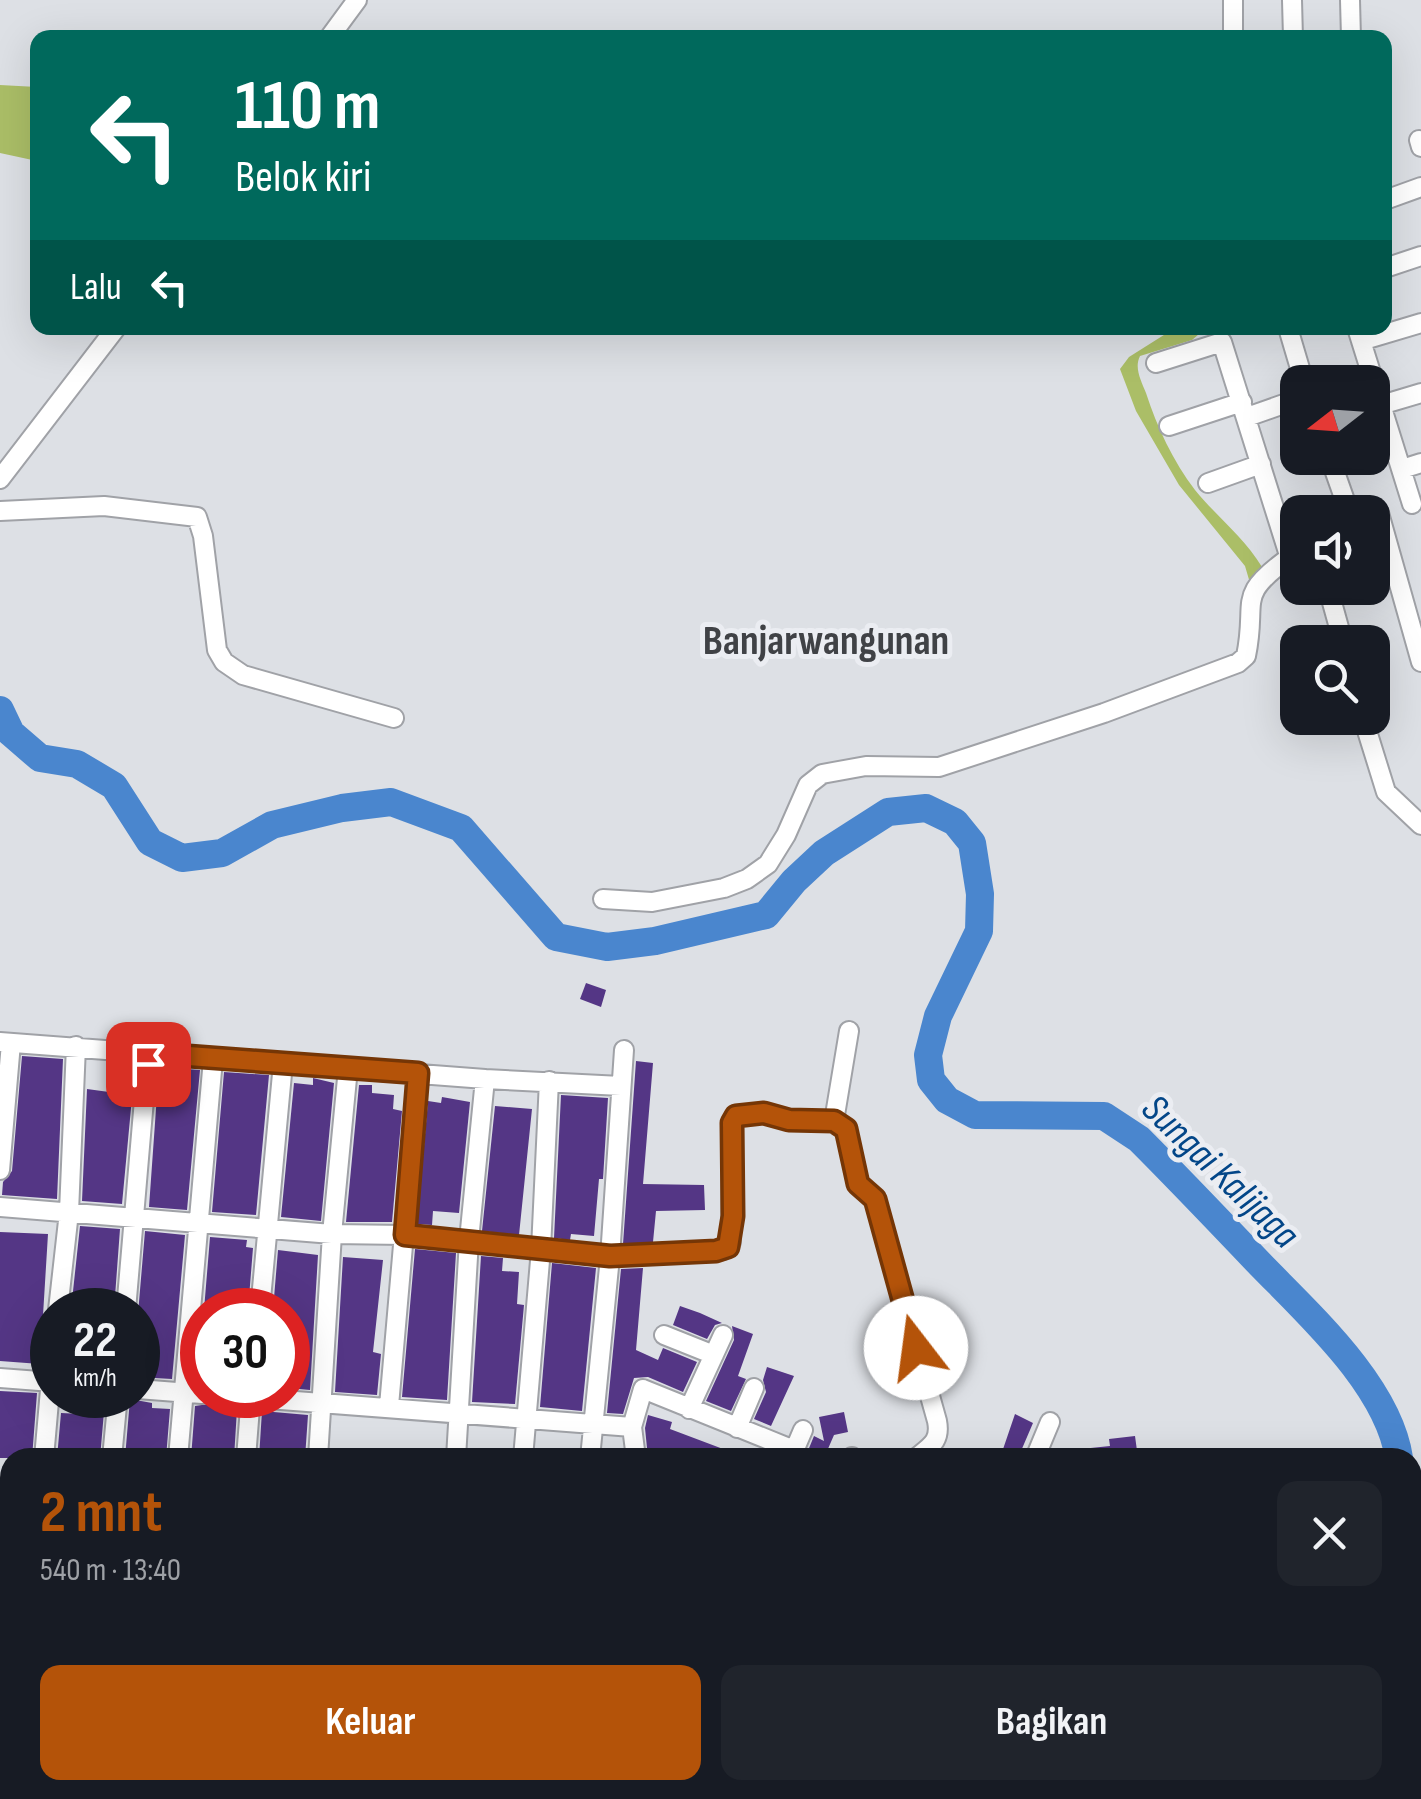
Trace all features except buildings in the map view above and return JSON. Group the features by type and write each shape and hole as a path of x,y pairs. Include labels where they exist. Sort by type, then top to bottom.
{"street":[{"path":"335,30 356,0"},
{"path":"1233,0 1233,30"},
{"path":"1292,0 1294,30"},
{"path":"1350,0 1351,30"},
{"path":"1392,198 1421,188"},
{"path":"1392,266 1421,256"},
{"path":"1392,328 1421,323"},
{"path":"0,478 111,335"},
{"path":"1290,335 1299,365"},
{"path":"1359,335 1369,365"},
{"path":"1156,363 1222,342 1280,516"},
{"path":"1390,402 1421,393"},
{"path":"1168,426 1280,403"},
{"path":"1390,433 1417,503 1390,510"},
{"path":"1208,483 1261,464"},
{"path":"1402,470 1421,464"},
{"path":"0,511 104,506 196,517 203,536 217,650 224,662 243,675 394,718"},
{"path":"1390,560 1421,662"},
{"path":"603,899 652,902 724,888 747,879 768,864 786,836 808,785 822,774 866,766 939,767 1104,713 1238,662 1246,656 1253,592 1263,577 1280,565"},
{"path":"1368,735 1386,792 1421,825"},
{"path":"834,1121 850,1032"},
{"path":"0,1170 6,1043 621,1086"},
{"path":"60,1288 76,1046"},
{"path":"591,1448 610,1256 624,1050"},
{"path":"128,1288 148,1053"},
{"path":"193,1288 213,1059"},
{"path":"262,1288 283,1062"},
{"path":"319,1448 332,1234 348,1068"},
{"path":"389,1406 418,1073"},
{"path":"456,1448 468,1240 485,1079"},
{"path":"524,1448 541,1249 549,1081"},
{"path":"0,1207 332,1234 468,1240 610,1256 716,1251 728,1247 733,1216 732,1123 736,1116 764,1113 789,1120 834,1121 846,1129 858,1184 875,1199 937,1422 939,1432 929,1448"},
{"path":"664,1335 714,1355"},
{"path":"689,1409 723,1335"},
{"path":"0,1378 30,1377"},
{"path":"738,1428 754,1388"},
{"path":"638,1448 632,1428 640,1389 780,1448"},
{"path":"310,1402 632,1428"},
{"path":"45,1448 48,1418"},
{"path":"113,1448 116,1418"},
{"path":"179,1448 180,1418"},
{"path":"247,1448 249,1418"},
{"path":"1039,1448 1050,1422"},
{"path":"796,1448 803,1430"}],"green space":[{"path":"0,85 30,87 30,159 0,153"},
{"path":"1164,335 1198,335 1140,356 1139,374 1180,467 1262,567 1260,575 1250,583 1245,566 1179,485 1136,411 1120,369 1129,357"}],"waterway":[{"name":"Sungai Kalijaga","path":"0,710 11,733 40,758 77,764 114,786 150,842 182,858 222,853 272,825 342,808 391,802 461,828 556,937 607,947 655,941 766,915 824,853 888,812 926,808 955,822 972,843 980,894 979,931 938,1016 928,1055 931,1080 947,1100 975,1115 1104,1116 1139,1139 1342,1351 1379,1403 1396,1448"}],"district":[{"name":"Banjarwangunan","path":"826,641"}],"route":[{"path":"148,1064 148,1053 418,1073 405,1235 610,1256 716,1251 728,1247 733,1216 732,1123 736,1116 746,1112 789,1120 834,1121 846,1129 850,1139 858,1184 875,1199 916,1348"}]}
